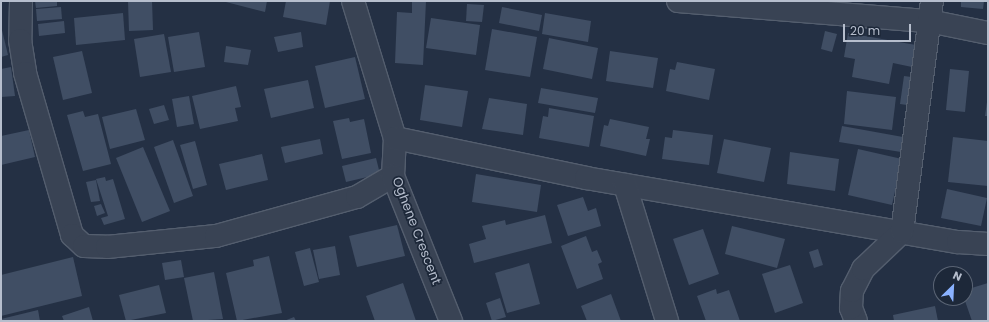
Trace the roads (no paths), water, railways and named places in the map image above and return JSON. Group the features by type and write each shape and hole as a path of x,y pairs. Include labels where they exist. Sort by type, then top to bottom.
{"street":[{"path":"21,1 20,40 25,73 72,235 84,246 107,247 216,236 357,197 393,176"},
{"name":"Oghene Crescent","path":"353,1 395,138 393,176 452,321"},
{"path":"678,1 930,11 988,33"},
{"path":"856,321 852,308 852,291 862,269 902,232 930,11"},
{"path":"395,138 625,185 958,242 988,244"},
{"path":"625,185 667,321"}]}
